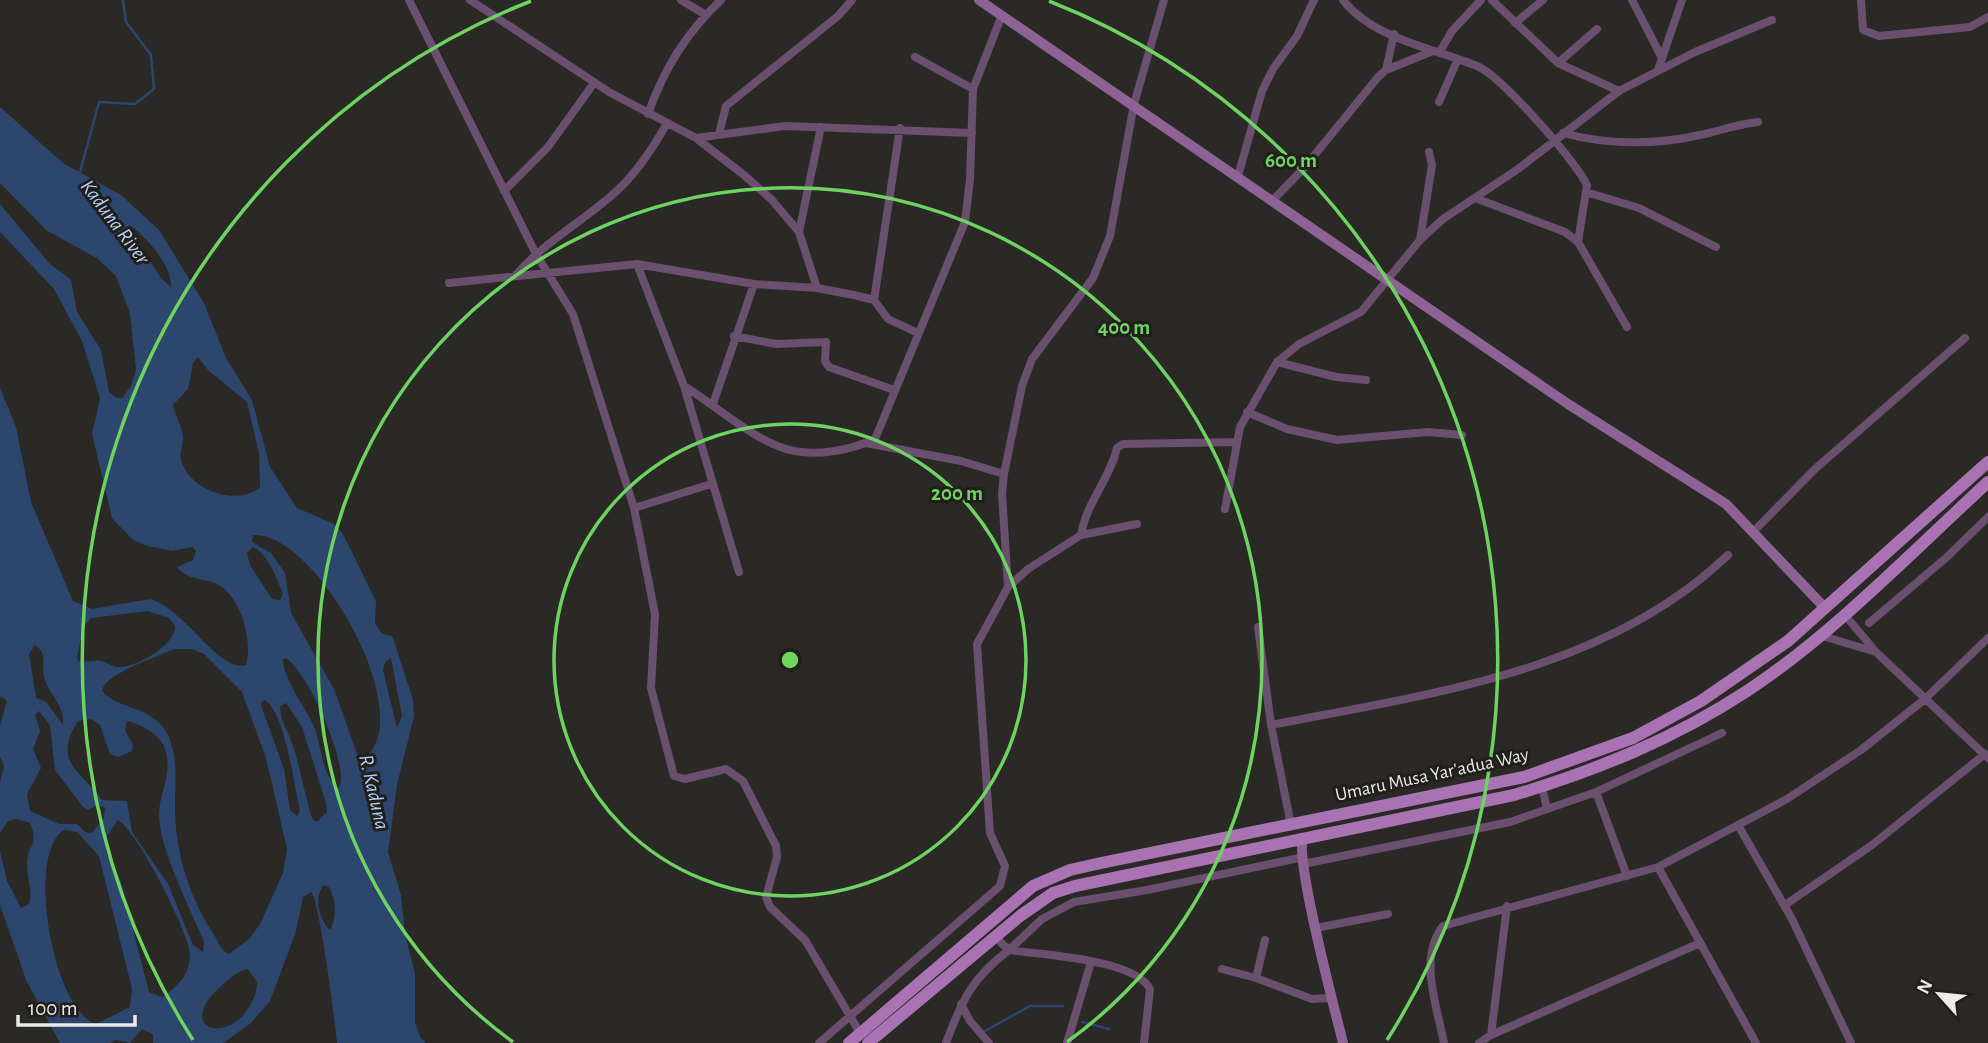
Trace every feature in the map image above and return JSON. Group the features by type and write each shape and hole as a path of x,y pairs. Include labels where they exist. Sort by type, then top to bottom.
{"main road":[{"name":"Umaru Musa Yar'adua Way","path":"864,1038 1014,900 1051,876 1101,863 1524,777 1633,738 1701,701 1746,672 1855,582 1988,461"},
{"name":"Umaru Musa Yar'adua Way","path":"849,1043 864,1038 1037,903 1075,886 1542,787 1584,774 1676,733 1748,691 1819,635 1988,482"},
{"path":"1855,582 1865,593"}],"street":[{"path":"409,0 536,254 573,314 634,508 655,614 652,688 674,776 685,779 726,769 743,781 776,846 777,857 766,897 771,907 805,940 864,1038"},
{"path":"470,0 594,83 696,138 772,201 799,232 817,288"},
{"path":"681,0 706,15"},
{"path":"648,114 665,70 706,15 721,0"},
{"path":"719,134 726,106 820,31 852,0"},
{"path":"979,0 989,3 1002,15 1568,404 1726,504 1825,608"},
{"path":"1008,587 1004,474 1022,386 1032,359 1093,278 1110,236 1134,104 1164,0"},
{"path":"1238,176 1262,91 1273,69 1297,36 1314,0"},
{"path":"1343,0 1363,20 1436,52 1484,69 1534,115 1583,177 1587,192 1578,242"},
{"path":"1386,70 1436,52 1481,0"},
{"path":"1492,0 1558,63 1619,91"},
{"path":"1515,23 1543,0"},
{"path":"1632,0 1662,58"},
{"path":"1658,70 1682,0"},
{"path":"1861,0 1863,30 1879,36 1970,27 1988,18"},
{"path":"684,386 760,436 790,450 836,451 875,439 965,222 973,89 1002,15"},
{"path":"1225,509 1236,442 1247,412 1277,362 1299,344 1361,313 1420,240 1619,91 1658,70 1772,20"},
{"path":"1558,63 1597,29"},
{"path":"1273,201 1386,70 1394,34"},
{"path":"915,57 973,89"},
{"path":"1439,102 1458,59"},
{"path":"504,191 548,148 594,83"},
{"path":"1563,133 1602,141 1662,141 1700,135 1732,124 1758,122"},
{"path":"515,276 536,254 612,196 634,173 667,123"},
{"path":"696,138 785,126 900,128 972,133"},
{"path":"799,232 821,127"},
{"path":"874,300 900,128"},
{"path":"1420,240 1432,165 1429,152"},
{"path":"1587,192 1639,208 1716,247"},
{"path":"1475,198 1565,232 1578,242 1627,327"},
{"path":"449,283 636,264 754,284 817,288 874,300 888,319 918,333"},
{"path":"636,264 684,386 739,572"},
{"path":"713,404 734,336 754,284"},
{"path":"734,336 776,344 826,342 825,361 829,367 894,390"},
{"path":"1754,531 1815,469 1965,338"},
{"path":"1277,362 1336,377 1366,380"},
{"path":"1247,412 1287,429 1337,440 1428,432 1462,435"},
{"path":"1081,535 1084,518 1116,461 1118,448 1123,444 1236,442"},
{"path":"866,443 961,461 1004,474"},
{"path":"634,508 711,484"},
{"path":"1870,623 1947,557 1988,517"},
{"path":"819,1043 1000,886 1005,866 990,833 977,648 1008,587 1028,569 1081,535 1138,524"},
{"path":"1271,725 1439,692 1526,670 1615,634 1672,599 1710,572 1728,555"},
{"path":"1785,905 1872,845 1986,756 1876,652 1843,614"},
{"path":"1258,627 1271,725 1291,825"},
{"path":"1819,635 1876,652"},
{"path":"1444,1043 1429,961 1435,936 1443,926 1507,906 1658,867 1738,825 1787,799 1861,750 1924,699 1988,638"},
{"path":"946,1043 961,1003 973,982 1042,919 1074,902 1510,822 1596,792 1722,733"},
{"path":"1542,787 1547,809"},
{"path":"1596,792 1627,876"},
{"path":"1738,825 1785,905 1851,1043"},
{"path":"1297,840 1329,998 1341,1043"},
{"path":"1301,861 1341,1043"},
{"path":"1658,867 1756,1043"},
{"path":"1491,1035 1507,906"},
{"path":"1316,928 1388,914"},
{"path":"995,937 1010,950 1091,962 1138,974 1145,980 1150,998 1144,1043"},
{"path":"1256,978 1265,940"},
{"path":"1479,1043 1491,1035 1700,943"},
{"path":"1067,1043 1091,962"},
{"path":"1222,969 1256,978 1312,999 1329,998"},
{"path":"961,1003 970,1021 989,1043"}],"water":[{"path":"0,107 63,163 121,195 159,230 204,303 226,358 252,400 270,467 297,508 334,524 343,534 376,601 375,623 382,634 392,636 413,700 414,716 397,785 388,852 401,895 405,934 415,974 415,1022 420,1037 426,1043 337,1043 323,938 311,892 303,897 296,931 270,1001 251,1023 223,1043 153,1043 153,1034 142,1029 130,1043 116,1040 109,1043 60,1043 26,980 0,905 0,851 7,881 21,908 29,904 27,859 34,837 30,823 17,819 8,821 0,833 0,782 4,766 0,757 0,725 7,701 0,696 0,388 16,427 31,502 73,601 92,609 150,599 176,615 213,650 235,665 246,665 248,644 243,620 233,598 217,584 186,574 177,567 193,560 196,551 192,547 173,551 147,546 133,540 112,518 92,434 100,398 82,341 54,289 0,232 0,204 49,263 71,280 77,312 101,350 109,392 117,398 122,398 131,386 136,370 130,313 116,276 98,259 46,230 0,183","holes":["127,227 132,227 152,246 168,270 171,287 161,278","198,357 208,370 247,402 259,453 260,488 239,496 227,495 216,493 195,481 187,473 181,460 183,436 173,405 188,389 193,363","253,535 278,541 304,562 330,592 353,628 370,667 379,704 378,736 364,759 357,754 334,689 291,613 285,573 271,553 252,542","253,547 267,560 283,593 280,600 272,599 250,565 247,553","148,611 169,618 175,626 174,633 163,647 146,659 128,666 118,667 100,661 85,662 77,658 83,628 91,618","35,645 42,652 45,680 60,707 63,725 46,702 36,698 29,654","174,649 192,649 204,654 242,692 266,758 287,849 283,873 260,924 249,939 229,954 221,948 204,919 185,873 176,824 175,759 165,730 148,715 117,702 102,690 113,678","285,658 304,679 333,740 339,761 339,788 329,778 315,729 285,669","391,658 402,716 397,728 383,670 385,662","265,700 272,708 284,735 300,811 297,816 290,810 284,769 262,708 261,702","286,703 302,727 326,803 327,812 317,822 313,820 295,752 281,716 280,706","39,711 50,725 55,770 83,807 87,810 98,805 105,808 104,818 92,833 85,832 77,824 59,824 30,811 27,794 41,768 33,749 40,731 35,715","91,719 100,725 110,754 118,757 132,751 133,745 125,730 127,721 150,731 163,744 168,766 160,805 160,827 169,860 204,942 203,952 193,945 168,884 132,832 127,801 102,800 72,765 68,747 78,721","118,820 149,861 181,924 190,954 186,974 162,997 149,992 121,882 106,851 107,836","64,830 77,832 99,856 132,989 130,1007 96,1024 81,1013 67,992 57,963 49,931 46,869 52,845","324,885 329,887 334,903 335,914 330,930 319,908 319,896","248,969 257,982 251,1004 243,1016 232,1024 222,1028 206,1025 203,1011 207,1001 232,977"]}],"waterway":[{"name":"Kaduna River","path":"79,176 99,102 135,104 154,89 151,55 126,22 123,0"},
{"path":"985,1031 1030,1006 1063,1006"},
{"path":"1082,1022 1109,1029"}],"water label":[{"name":"R. Kaduna","path":"374,792"}]}
